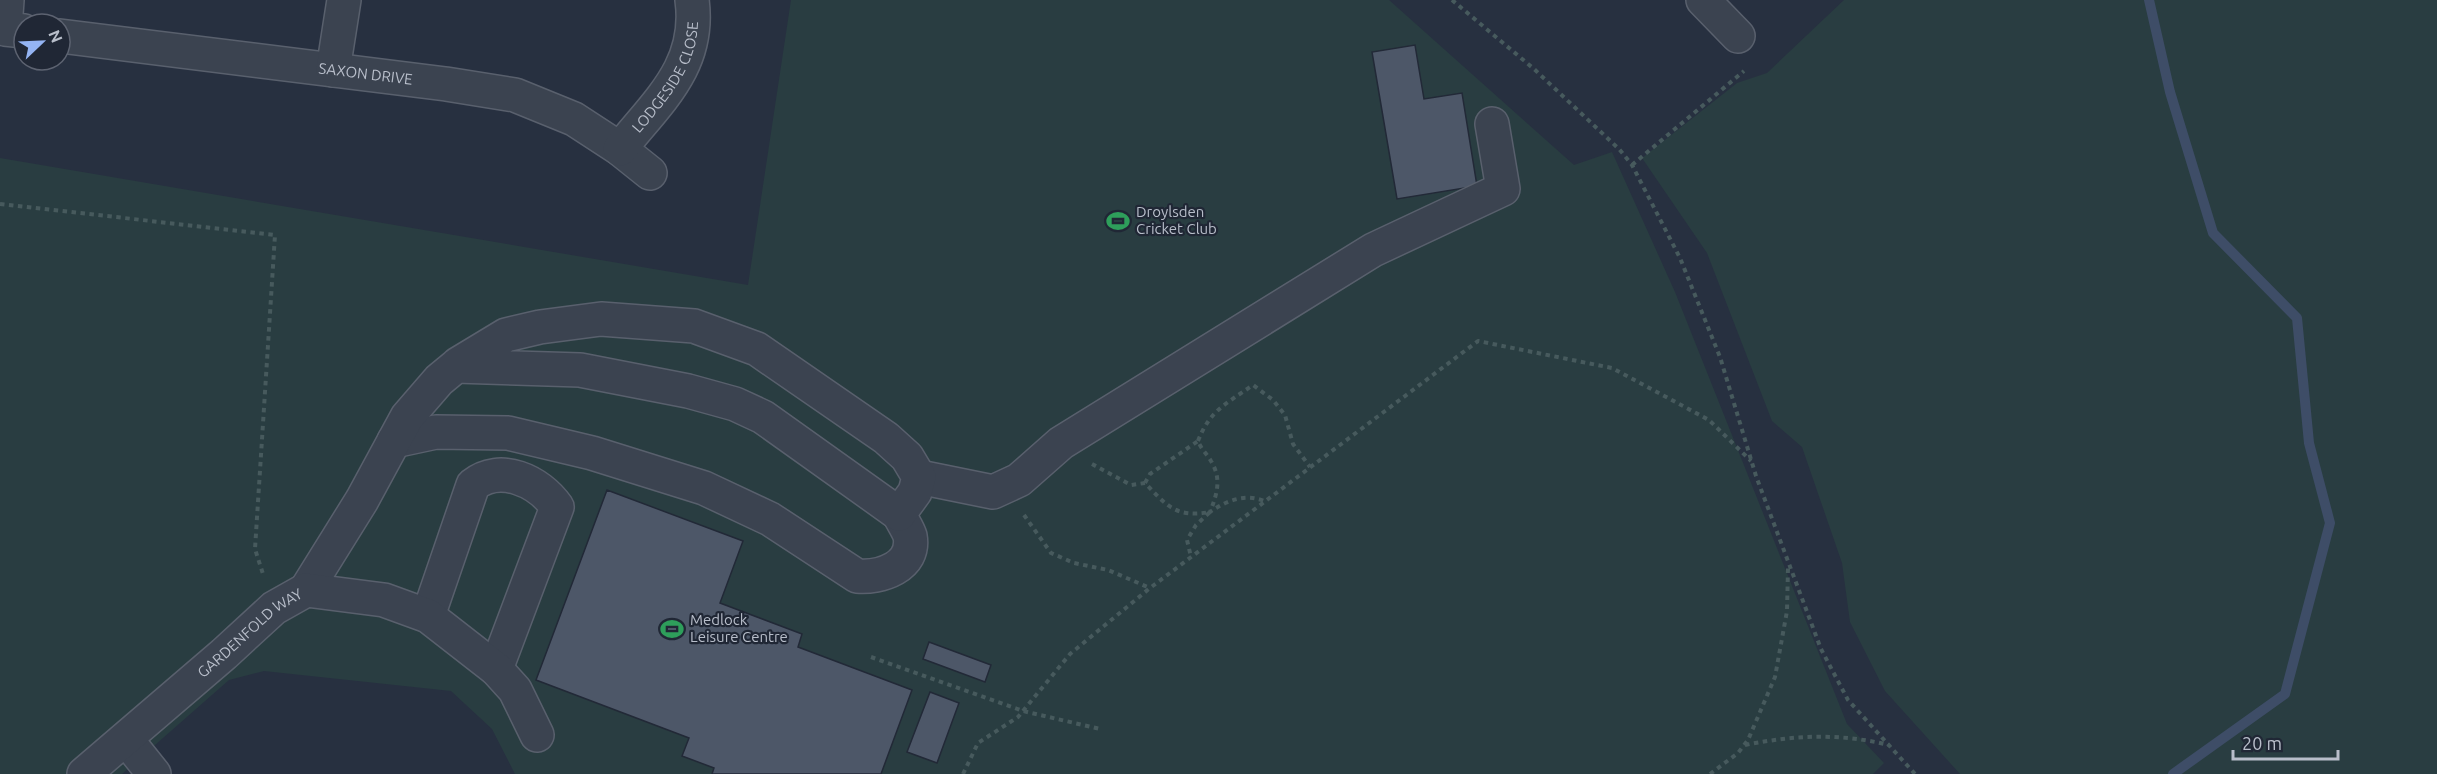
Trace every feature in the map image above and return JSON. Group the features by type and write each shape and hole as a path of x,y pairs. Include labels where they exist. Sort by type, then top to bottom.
{"street":[{"path":"7,0 5,29 12,30"},
{"path":"333,70 344,0"},
{"name":"LODGESIDE CLOSE","path":"620,149 681,72 694,35 692,0"},
{"path":"1703,0 1738,36"},
{"name":"SAXON DRIVE","path":"72,37 333,70 516,96 574,119 650,172"},
{"path":"918,477 993,492 1005,488 1019,480 1061,443 1373,250 1503,189 1492,124"},
{"path":"306,590 362,500 407,417 439,380 456,366 506,335 540,327 601,319 694,326 757,349 886,438 908,457 918,477 915,492 899,514"},
{"path":"394,441 436,432 508,433 592,453 704,488 770,519 856,576 874,578 895,570 909,552 910,536 899,514 764,417 735,404 688,391 580,370 456,366"},
{"path":"428,616 472,485 480,478 496,474 515,476 547,492 557,507 496,669"},
{"name":"GARDENFOLD WAY","path":"84,774 274,608 306,590 384,600 428,616 496,669 515,690 537,735"},
{"path":"126,739 154,774"}],"path":[{"path":"1452,0 1534,69 1619,149 1632,165 1680,258 1720,357 1751,460 1821,649 1848,700 1915,774"},
{"path":"1632,165 1748,67 1738,36"},
{"path":"0,204 274,235 255,549 274,608"},
{"path":"963,774 978,743 1018,717 1070,654 1150,588 1478,341 1612,368 1709,420 1751,460"},
{"path":"1145,483 1150,474 1198,441 1204,425 1214,412 1253,385 1273,400 1285,415 1293,444 1310,467"},
{"path":"1198,441 1218,476 1218,492 1210,512"},
{"path":"1061,443 1131,485 1145,483"},
{"path":"1145,483 1168,508 1188,514 1210,512"},
{"path":"1005,488 1051,553 1074,563 1108,570 1150,588"},
{"path":"1191,557 1187,540 1196,525 1210,512 1225,501 1254,497 1265,501"},
{"path":"1710,774 1738,753 1744,745 1775,677 1788,611 1788,565"},
{"path":"871,657 1023,711 1100,729"},
{"path":"1744,745 1780,738 1821,735 1871,741 1890,746"}],"green space":[{"path":"791,0 1389,0 1574,165 1612,152 1675,292 1847,724 1884,763 1873,774 515,774 492,729 451,691 264,671 229,680 122,774 0,774 0,158 748,285"},
{"path":"1844,0 2437,0 2437,774 1960,774 1885,691 1850,622 1842,563 1802,447 1772,421 1707,253 1642,158 1737,83 1767,73"}],"building":[{"path":"1415,45 1424,99 1462,93 1477,186 1397,199 1372,52"},
{"name":"Medlock Leisure Centre","path":"607,490 743,541 720,603 802,634 798,647 912,690 881,774 712,774 714,768 682,756 689,738 536,680"},
{"path":"929,642 991,665 985,682 923,659"},
{"path":"930,692 959,703 937,763 907,752"}],"waterway":[{"path":"2149,0 2170,92 2213,233 2297,318 2309,443 2330,523 2285,694 2173,774"}],"place":[{"name":"Droylsden Cricket Club","path":"1118,221"},
{"name":"Medlock Leisure Centre","path":"672,629"}]}
